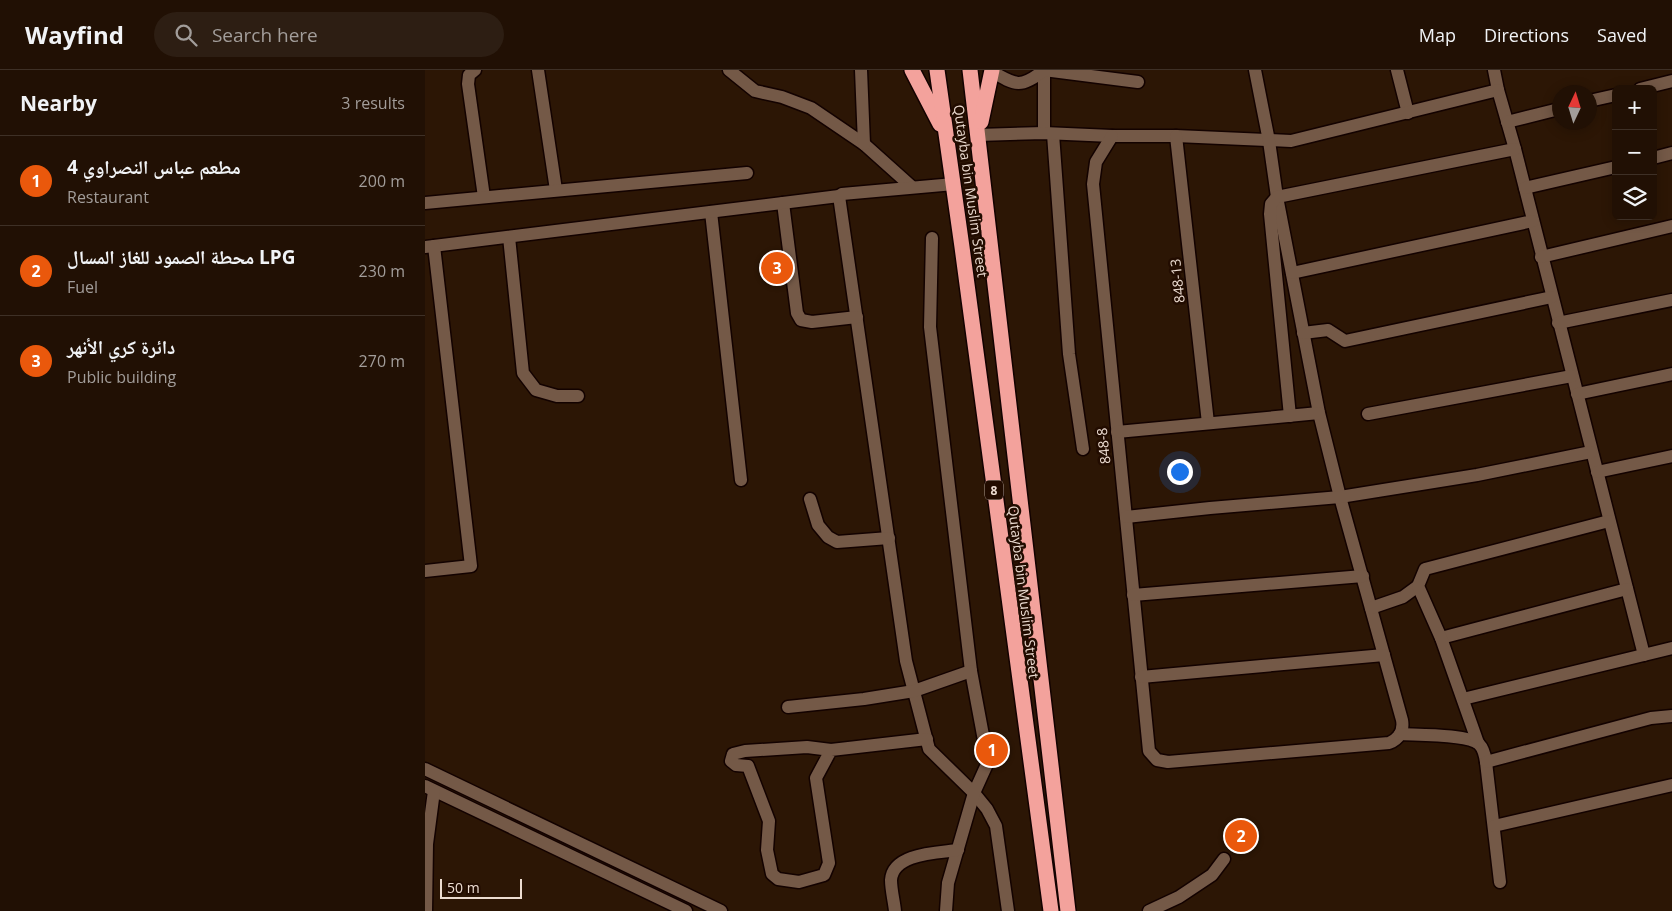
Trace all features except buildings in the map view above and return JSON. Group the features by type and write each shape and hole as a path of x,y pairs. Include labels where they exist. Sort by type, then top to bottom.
{"highway":[{"path":"912,70 948,140"},
{"name":"Qutayba bin Muslim Street","path":"937,70 954,184 1051,911"},
{"name":"Qutayba bin Muslim Street","path":"970,70 1067,911"},
{"path":"978,136 991,71"}],"street":[{"path":"475,70 469,75 468,84 484,197"},
{"path":"539,70 556,190"},
{"path":"729,70 755,91 782,97 811,108 864,144 912,188"},
{"path":"861,70 864,144"},
{"path":"991,71 1010,82 1025,83 1044,70 1138,82"},
{"path":"1044,70 1069,354 1083,449"},
{"path":"1255,70 1319,413 1340,497 1402,720 1403,725 1400,734 1466,738 1478,743"},
{"path":"1397,70 1408,113"},
{"path":"1494,70 1644,654"},
{"path":"1656,85 1672,81"},
{"path":"978,136 1049,134 1176,136 1269,141 1302,140 1498,90"},
{"path":"1597,100 1612,96"},
{"path":"1507,122 1552,111"},
{"name":"848-8","path":"1112,136 1096,162 1093,177 1148,745 1153,756 1157,760 1169,762 1389,742 1393,741 1400,734"},
{"name":"848-13","path":"1176,136 1208,423"},
{"path":"1290,416 1270,214 1271,204 1277,196 1515,149"},
{"path":"1657,157 1672,153"},
{"path":"1525,188 1612,168"},
{"path":"425,203 747,173"},
{"path":"425,571 471,566 430,247 839,196 842,194 954,184"},
{"path":"839,196 906,661 929,748 974,793 987,809 996,826 1008,911"},
{"path":"783,203 797,313 801,320 812,322 857,317"},
{"path":"711,212 741,480"},
{"path":"1292,273 1533,221"},
{"path":"1541,257 1672,226"},
{"path":"509,237 523,373 536,390 557,396 578,396"},
{"path":"932,238 931,327 971,671 987,762 974,793 948,883 946,911"},
{"path":"1303,333 1328,330 1345,341 1552,298"},
{"path":"1558,323 1672,300"},
{"path":"1577,394 1672,374"},
{"path":"1368,414 1572,376"},
{"path":"1117,432 1319,413"},
{"path":"1126,517 1340,497 1477,475 1591,452"},
{"path":"1597,472 1672,456"},
{"path":"811,499 818,525 828,537 837,542 889,538"},
{"path":"1371,608 1403,597 1418,586 1425,569 1609,521"},
{"path":"1133,595 1363,576"},
{"path":"1418,586 1441,638 1478,743 1484,752 1500,882"},
{"path":"1441,638 1627,589"},
{"path":"1463,700 1672,648"},
{"path":"1141,677 1384,655"},
{"path":"788,707 864,699 914,691 971,671"},
{"path":"1486,762 1651,718 1672,716"},
{"path":"831,750 816,778 829,863 824,875 799,882 778,879 772,874 767,850 769,821 748,766 736,765 731,761 733,754 745,751 807,747 831,750 927,739"},
{"path":"425,769 721,911"},
{"path":"1493,826 1672,785"},
{"path":"426,911 430,789 686,911"},
{"path":"895,911 891,880 898,864 908,859 958,850"},
{"path":"1149,911 1179,897 1213,876 1224,859"}],"place":[{"name":"دائرة كري الأنهر","path":"777,268"},
{"name":"مطعم عباس النصراوي 4","path":"992,750"},
{"name":"محطة الصمود للغاز المسال LPG","path":"1241,836"}]}
